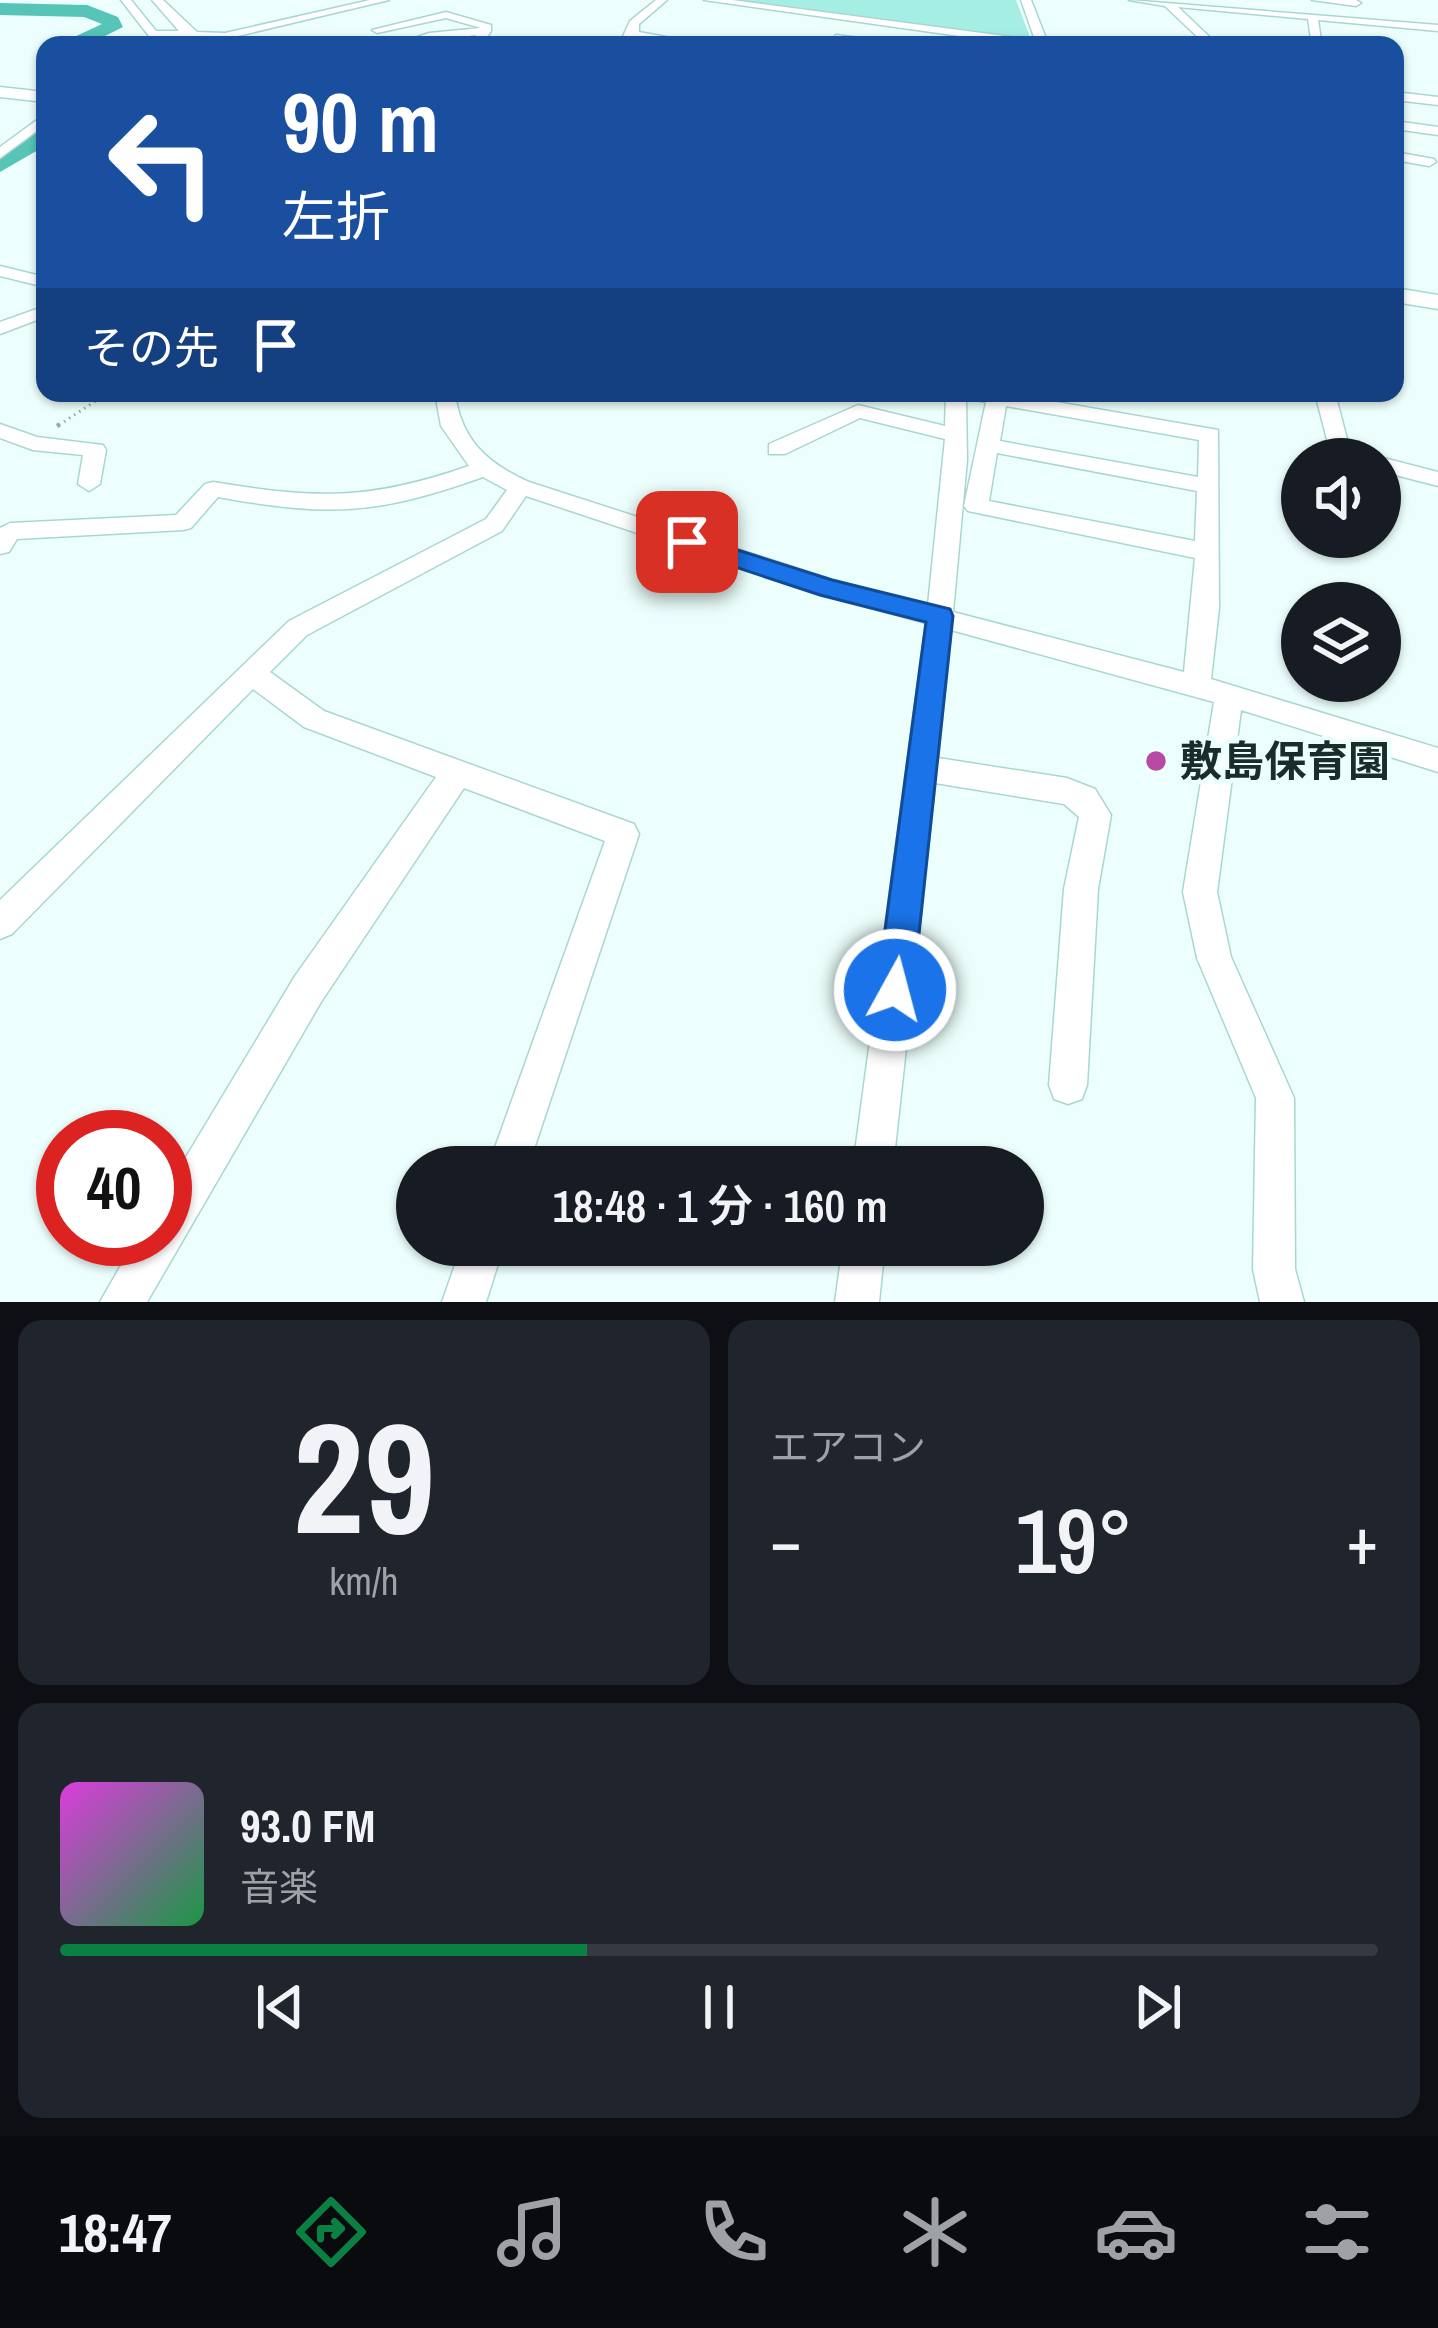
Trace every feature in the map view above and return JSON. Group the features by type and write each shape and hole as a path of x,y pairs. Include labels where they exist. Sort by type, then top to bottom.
{"main road":[{"path":"0,92 36,96"},
{"path":"1404,296 1438,302"}],"street":[{"path":"126,0 156,36"},
{"path":"157,0 183,29 204,36 384,0"},
{"path":"201,0 226,0"},
{"path":"640,36 633,35 631,27 662,0"},
{"path":"709,0 840,33 890,36"},
{"path":"1026,0 1041,36"},
{"path":"1135,0 1245,5 1313,19 1438,28"},
{"path":"1317,0 1354,1 1359,8 1388,11 1391,24"},
{"path":"1169,4 1203,36"},
{"path":"377,30 442,5 471,17 486,31"},
{"path":"1313,19 1315,36"},
{"path":"1418,28 1438,44"},
{"path":"429,36 486,31"},
{"path":"482,36 486,31"},
{"path":"1404,97 1438,101"},
{"path":"0,154 36,125"},
{"path":"1404,126 1438,131"},
{"path":"1404,158 1429,162"},
{"path":"0,172 19,163"},
{"path":"0,271 36,280"},
{"path":"0,328 36,314"},
{"path":"446,402 448,422 470,457 521,487 829,588 1213,691 1438,760"},
{"path":"777,449 858,412 869,402"},
{"path":"876,1146 940,616 956,402"},
{"path":"996,402 976,506 1207,551"},
{"path":"1020,402 1210,435 1207,551 1213,691 1200,892 1214,958 1275,1098 1274,1269 1282,1302"},
{"path":"1327,402 1336,438"},
{"path":"858,412 956,435"},
{"path":"0,430 32,443 95,449 89,484"},
{"path":"0,454 32,443"},
{"path":"988,445 1209,486"},
{"path":"0,546 10,531 183,522 213,489 308,504 342,504 410,494 484,469"},
{"path":"1401,469 1438,479"},
{"path":"0,923 298,628 494,525 521,487"},
{"path":"250,673 314,719 623,834 515,1146"},
{"path":"922,768 1067,790 1084,798 1095,815 1081,889 1068,1084"},
{"path":"192,1185 308,988 456,774"},
{"path":"122,1302 144,1266"},
{"path":"464,1302 476,1266"},
{"path":"857,1302 861,1266"}],"path":[{"path":"32,443 94,402"}],"shaded area":[{"path":"732,0 1016,0 1030,36"}],"waterway":[{"path":"0,9 87,11 111,21 113,27 90,36"},
{"path":"0,164 36,140"}],"place":[{"name":"敷島保育園","path":"1156,761"}],"route":[{"path":"687,542 829,588 940,616 895,990"}]}
